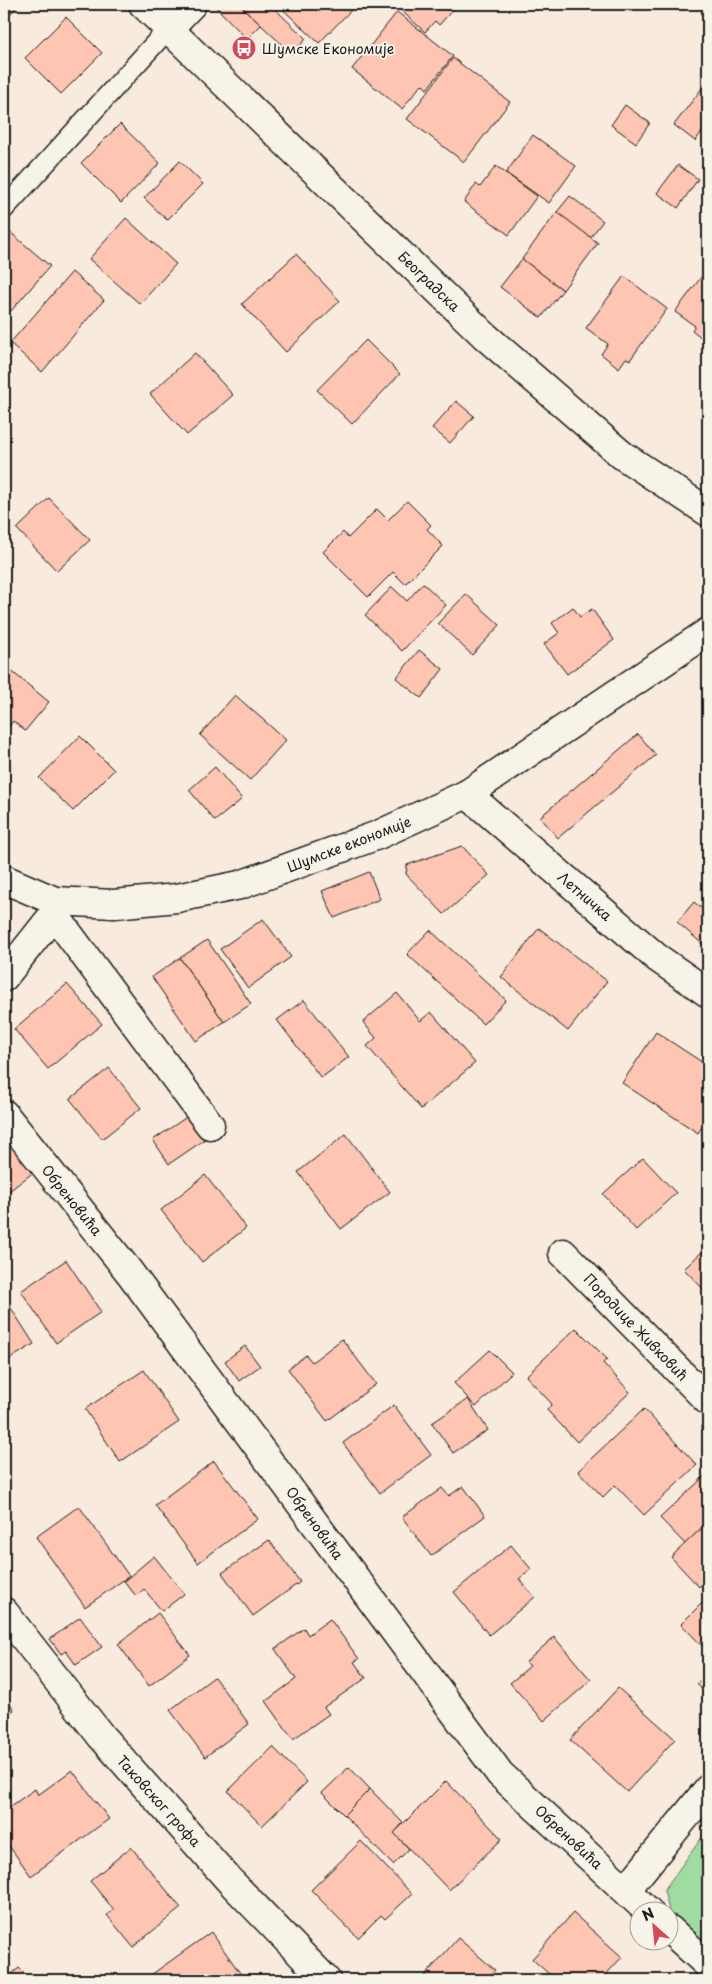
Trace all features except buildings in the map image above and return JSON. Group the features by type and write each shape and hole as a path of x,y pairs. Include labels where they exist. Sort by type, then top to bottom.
{"street":[{"name":"Београдска","path":"143,4 485,336 622,455 708,512"},
{"path":"169,28 192,4"},
{"name":"Шумске економије","path":"4,878 54,908 178,898 240,885 378,836 466,794 708,632"},
{"name":"Летничка","path":"466,794 656,957 708,993"},
{"path":"4,977 54,908 210,1124"},
{"name":"Обреновића","path":"4,1114 130,1273 500,1774 639,1902"},
{"name":"Породице Живковић","path":"563,1253 708,1401"},
{"name":"Таковског грофа","path":"4,1612 101,1736 229,1880 326,1980"},
{"path":"626,1890 708,1789"},
{"path":"680,1939 708,1966"}],"lane":[{"path":"4,209 169,28"}],"green space":[{"path":"708,1829 708,1949 680,1924 680,1902 667,1902 664,1890"}],"place":[{"name":"Шумске Економије","path":"244,48"}]}
